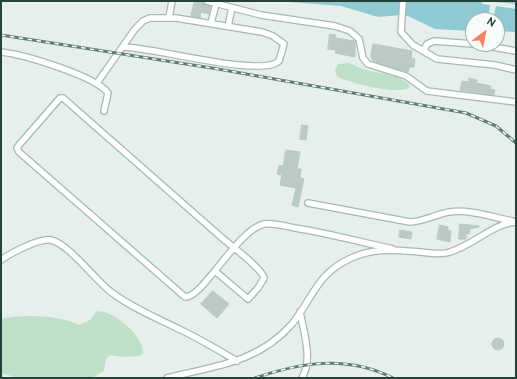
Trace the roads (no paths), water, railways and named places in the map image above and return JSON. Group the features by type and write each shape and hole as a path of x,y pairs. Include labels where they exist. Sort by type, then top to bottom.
{"street":[{"path":"169,18 172,1"},
{"path":"207,1 269,16 342,28 359,39 363,58 368,64 406,76 427,90 516,102"},
{"path":"403,1 401,32 413,45 424,50 437,59 495,65 516,70"},
{"path":"211,24 216,4"},
{"path":"228,26 232,8"},
{"path":"97,83 135,29 143,21 155,17 228,26 262,32 279,39 284,44 279,62 266,66 241,65 143,48 123,47"},
{"path":"424,50 427,44 434,42 465,44"},
{"path":"505,49 516,51"},
{"path":"1,52 22,56 97,83 108,93 104,111"},
{"path":"215,271 247,299 250,298 264,276 261,271 234,248 63,98 60,98 17,148 19,152 184,296 188,297 194,295 234,248 253,229 268,224 325,234 393,249 435,253 449,252 460,248 504,224 516,221"},
{"path":"308,203 410,222 459,211 516,221"},
{"path":"1,260 18,250 36,243 52,240 68,251 94,277 119,298 154,318 206,343 237,361"},
{"path":"166,378 237,361 253,355 273,342 287,329 300,312 318,283 335,267 350,258 367,252 393,249"},
{"path":"300,312 307,361 306,370 302,378"}],"water":[{"path":"277,1 516,1 516,32 505,31 505,12 465,12 465,31 435,29 408,16 400,15 378,17 341,6"}],"railway":[{"path":"1,35 218,69 466,113 496,126 516,143"},
{"path":"255,378 290,368 324,363 359,366 393,378"}]}
